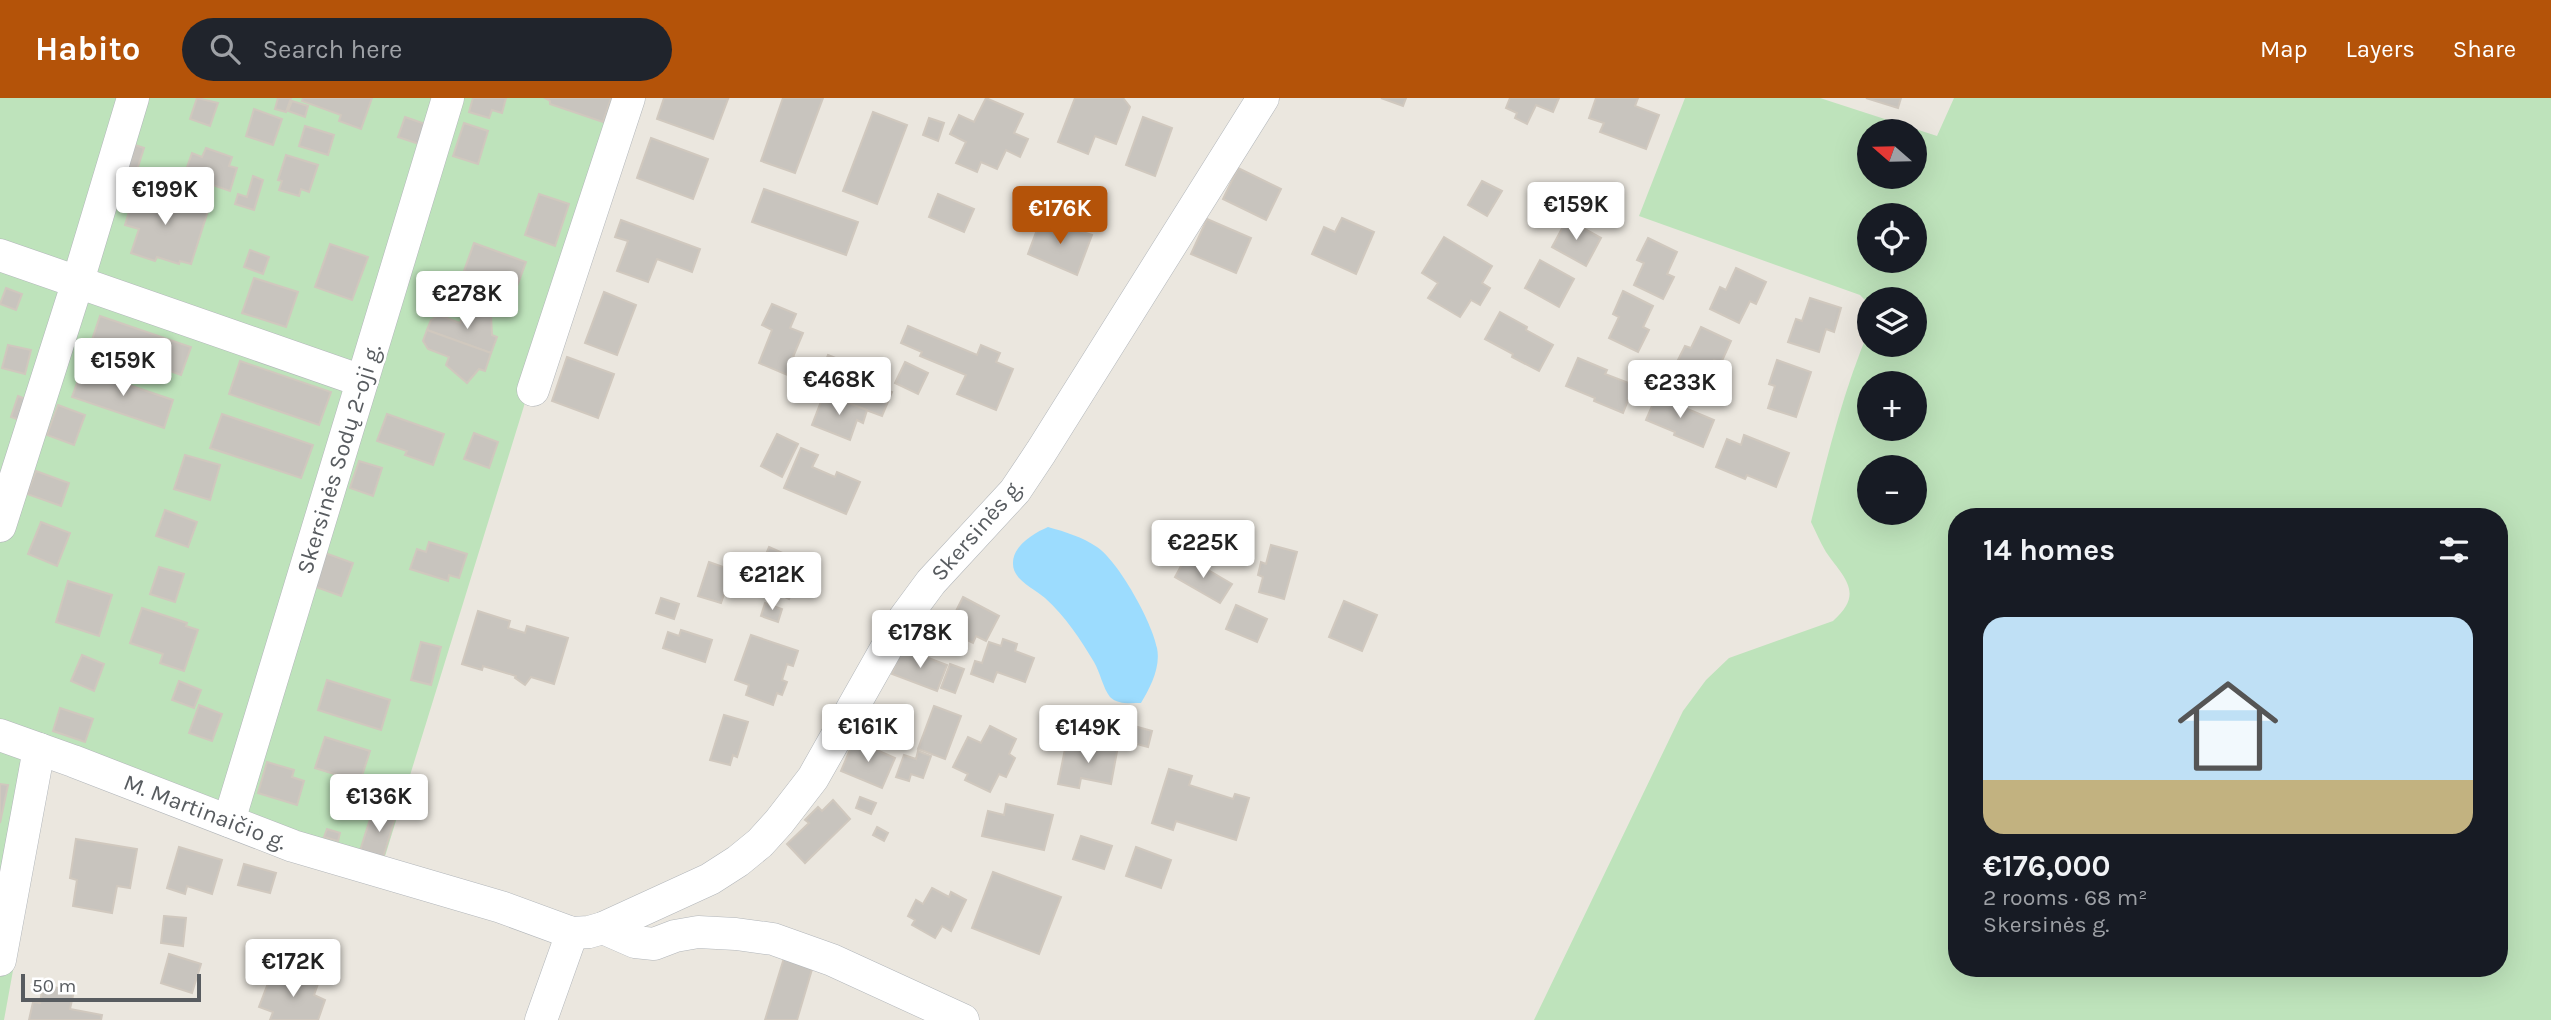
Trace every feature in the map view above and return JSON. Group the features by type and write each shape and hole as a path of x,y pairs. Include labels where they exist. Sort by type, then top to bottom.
{"street":[{"path":"0,526 78,281 132,98"},
{"name":"Skersinės Sodų 2-oji g.","path":"229,821 448,98"},
{"path":"533,390 629,98"},
{"name":"Skersinės g.","path":"572,933 603,928 710,879 760,843 779,822 813,778 900,624 931,582 1015,491 1263,98"},
{"path":"0,255 362,381"},
{"name":"M. Martinaičio g.","path":"0,735 293,846 501,906 572,933"},
{"path":"0,960 39,749"},
{"path":"603,928 635,943 654,944 675,936 698,932 773,939 867,975 963,1020"},
{"path":"541,1020 572,933"}],"green space":[{"path":"0,98 619,98 382,866 54,745 4,1020 0,1020"},
{"path":"1685,98 1820,98 1885,119 1857,119 1857,189 1927,189 1927,133 1937,136 1954,98 2551,98 2551,1020 1534,1020 1683,711 1706,680 1729,658 1833,621 1848,602 1850,594 1845,578 1826,552 1811,522 1843,401 1859,357 1927,357 1927,287 1857,287 1857,294 1639,216"}],"water":[{"path":"1048,527 1074,535 1097,547 1115,565 1142,609 1154,637 1158,655 1154,677 1141,703 1121,702 1110,697 1094,662 1072,628 1052,605 1025,584 1014,570 1016,551 1031,537"}],"building":[{"path":"197,98 218,103 210,126 190,119"},
{"path":"278,98 291,98 286,112 275,109"},
{"path":"303,98 372,98 361,129 339,121 341,115 302,101"},
{"path":"473,98 506,98 502,113 492,110 489,118 469,112"},
{"path":"545,98 611,98 603,122 550,104"},
{"path":"664,98 728,99 713,139 657,119"},
{"path":"783,98 823,98 795,173 761,161"},
{"path":"986,98 1023,114 1014,133 1028,139 1020,157 1006,150 997,169 981,162 977,172 956,163 966,142 950,134 959,115 974,122"},
{"path":"1075,98 1123,98 1130,107 1116,144 1095,136 1088,154 1058,142"},
{"path":"1381,98 1406,98 1403,106"},
{"path":"1510,98 1559,98 1553,112 1536,105 1527,124 1515,118 1517,113 1506,108"},
{"path":"1596,98 1638,98 1635,106 1659,115 1646,149 1600,132 1604,123 1589,118"},
{"path":"1866,98 1901,98 1898,108"},
{"path":"292,101 308,106 305,117 288,111"},
{"path":"254,109 282,119 273,145 246,136"},
{"path":"873,112 907,125 877,204 843,191"},
{"path":"405,117 425,124 419,144 398,137"},
{"path":"1143,117 1172,128 1155,176 1126,165"},
{"path":"929,118 944,123 938,141 923,135"},
{"path":"464,123 488,131 478,164 453,156"},
{"path":"305,126 334,135 328,155 299,146"},
{"path":"651,138 708,159 693,199 637,178"},
{"path":"129,143 144,148 137,170 122,166"},
{"path":"206,148 232,157 229,166 237,168 230,191 213,185 209,197 180,187 192,153 202,157"},
{"path":"286,155 318,165 309,192 301,189 299,196 279,190 282,181 278,180"},
{"path":"1238,168 1281,189 1266,220 1223,199"},
{"path":"253,176 263,180 254,210 235,204 238,194 247,197"},
{"path":"1482,181 1502,191 1487,216 1468,205"},
{"path":"136,188 208,211 191,264 180,261 179,264 157,257 155,261 131,253 139,229 125,225"},
{"path":"764,189 858,222 846,255 752,222"},
{"path":"539,194 569,204 555,246 525,235"},
{"path":"938,194 974,209 964,232 929,217"},
{"path":"1342,218 1374,232 1356,274 1312,254 1324,227 1335,232"},
{"path":"1041,219 1092,235 1077,275 1028,254"},
{"path":"1207,219 1251,238 1236,273 1191,254"},
{"path":"1567,219 1601,238 1586,266 1552,247"},
{"path":"621,220 700,249 692,272 657,259 648,282 617,271 628,241 615,237"},
{"path":"1444,237 1492,266 1482,283 1490,288 1480,305 1471,300 1460,317 1428,298 1438,283 1422,273"},
{"path":"1648,238 1677,252 1667,274 1674,277 1663,299 1634,285 1644,263 1637,260"},
{"path":"474,243 526,262 516,289 464,271"},
{"path":"330,244 368,257 352,300 315,287"},
{"path":"250,250 269,257 263,274 244,267"},
{"path":"1540,260 1574,279 1559,307 1525,288"},
{"path":"1736,268 1766,282 1756,304 1750,301 1739,323 1710,309 1720,287 1726,290"},
{"path":"254,278 298,292 286,327 242,313"},
{"path":"6,288 22,294 16,310 0,304"},
{"path":"1623,291 1653,306 1643,327 1649,330 1638,352 1609,338 1619,317 1613,314"},
{"path":"604,292 636,305 617,355 585,343"},
{"path":"1810,298 1841,308 1834,332 1826,329 1819,352 1788,342 1796,319 1802,321"},
{"path":"772,304 796,314 790,328 803,333 793,357 812,365 804,382 759,363 772,330 762,325"},
{"path":"1500,312 1553,345 1539,371 1485,339"},
{"path":"439,315 460,323 463,316 491,315 492,335 497,337 491,353 427,330 431,320"},
{"path":"100,316 191,347 181,375 91,343"},
{"path":"908,326 977,355 981,345 1000,353 996,362 1013,369 996,410 957,394 966,375 920,356 922,352 901,343"},
{"path":"1701,327 1731,341 1721,363 1714,360 1704,381 1674,368 1685,346 1691,348"},
{"path":"427,330 491,353 485,371 479,369 467,383 446,365 449,357 428,349 423,341"},
{"path":"8,345 31,350 25,374 2,368"},
{"path":"828,355 853,365 849,376 856,379 847,403 814,390"},
{"path":"567,357 614,374 598,418 552,401"},
{"path":"1578,358 1607,370 1605,374 1634,385 1623,413 1566,386"},
{"path":"1777,360 1811,372 1796,417 1768,408 1775,386 1769,384"},
{"path":"240,361 331,392 319,425 229,394"},
{"path":"905,362 928,373 918,394 895,383"},
{"path":"82,369 173,400 164,428 72,397"},
{"path":"856,379 892,392 882,416 847,403"},
{"path":"1658,392 1687,404 1685,408 1714,420 1703,447 1646,420"},
{"path":"18,396 34,402 27,423 11,417"},
{"path":"831,396 867,410 863,423 857,420 850,440 812,425 822,399 829,402"},
{"path":"58,405 85,415 74,445 47,435"},
{"path":"222,414 313,445 301,478 210,448"},
{"path":"387,414 444,434 433,465 405,455 407,451 377,441"},
{"path":"474,433 498,442 489,468 464,459"},
{"path":"777,434 798,444 782,477 761,466"},
{"path":"1744,435 1789,453 1776,487 1747,475 1745,479 1716,467 1727,439 1741,445"},
{"path":"801,448 818,455 812,467 835,477 837,472 860,482 846,514 784,488"},
{"path":"185,455 220,465 210,500 174,489"},
{"path":"359,461 382,468 373,496 350,488"},
{"path":"36,471 69,483 61,506 27,494"},
{"path":"165,510 197,522 188,547 156,536"},
{"path":"41,522 70,533 57,566 28,554"},
{"path":"429,542 467,554 459,578 449,575 448,581 410,569 417,549 426,552"},
{"path":"1271,545 1297,552 1284,599 1259,592 1263,577 1258,575 1261,562 1266,564"},
{"path":"769,547 805,563 799,577 807,581 802,594 793,590 789,599 754,583"},
{"path":"325,553 353,563 341,596 313,586"},
{"path":"1186,557 1232,584 1220,603 1175,577"},
{"path":"709,562 732,570 721,603 698,596"},
{"path":"159,567 184,574 175,602 150,594"},
{"path":"68,581 112,595 99,636 56,622"},
{"path":"963,597 999,616 986,641 976,636 973,643 953,633 956,626 950,623"},
{"path":"661,598 679,604 674,619 656,613"},
{"path":"1344,601 1377,615 1362,651 1329,637"},
{"path":"765,603 782,609 778,622 761,616"},
{"path":"1236,605 1267,619 1257,642 1226,629"},
{"path":"142,608 187,623 186,626 198,630 184,671 160,663 163,654 130,643"},
{"path":"478,611 510,621 508,628 525,633 527,626 568,638 554,684 531,677 525,685 515,678 516,676 483,666 482,670 462,664"},
{"path":"922,612 936,620 922,646 907,638"},
{"path":"681,630 712,640 705,662 663,648 668,632 679,636"},
{"path":"751,635 798,651 793,666 787,664 782,680 787,682 782,695 777,693 773,705 746,695 749,685 735,680"},
{"path":"1003,639 1017,644 1015,651 1034,658 1025,682 997,672 993,682 971,674 975,661 982,663 989,642 1001,646"},
{"path":"421,642 441,647 431,685 411,680"},
{"path":"902,648 947,665 937,691 892,674"},
{"path":"82,655 104,664 94,691 71,681"},
{"path":"950,664 964,669 955,693 941,688"},
{"path":"327,680 390,700 381,730 318,710"},
{"path":"179,681 201,690 194,708 172,700"},
{"path":"199,705 222,714 212,741 189,733"},
{"path":"934,706 961,716 945,759 918,749"},
{"path":"60,708 93,719 85,742 53,731"},
{"path":"724,715 748,722 737,757 733,755 730,765 710,760"},
{"path":"1127,724 1152,731 1148,747 1122,740"},
{"path":"990,726 1016,739 1009,754 1015,758 1006,777 999,774 990,792 965,780 968,774 953,767 968,737 981,743"},
{"path":"325,737 370,751 360,782 315,768"},
{"path":"854,740 895,758 882,788 841,771"},
{"path":"1098,743 1118,746 1111,784 1081,778 1079,788 1058,784 1066,744 1097,749"},
{"path":"918,751 931,756 923,778 911,774 909,781 896,777 904,755 916,759"},
{"path":"267,762 294,770 292,777 304,781 297,805 258,793"},
{"path":"1169,769 1192,776 1189,785 1233,799 1235,794 1249,798 1236,840 1176,821 1173,830 1152,823"},
{"path":"382,778 402,785 396,800 377,794"},
{"path":"0,784 8,785 0,823"},
{"path":"860,797 876,803 871,814 856,808"},
{"path":"833,800 850,819 805,863 787,844 809,823 805,820 818,807 822,811"},
{"path":"386,801 399,805 381,864 358,857 371,816 380,819"},
{"path":"1006,804 1053,815 1044,850 982,836 988,811 1004,815"},
{"path":"877,827 888,833 884,841 873,835"},
{"path":"327,829 340,833 338,841 324,837"},
{"path":"1081,836 1112,846 1104,869 1073,859"},
{"path":"76,839 137,849 130,888 117,886 112,913 73,906 77,880 70,878"},
{"path":"179,847 222,860 212,894 187,886 185,894 167,888"},
{"path":"1136,847 1171,860 1161,888 1126,876"},
{"path":"244,864 276,873 270,893 238,885"},
{"path":"993,872 1061,897 1039,954 972,928"},
{"path":"932,888 949,897 951,892 966,900 951,931 942,926 935,938 912,925 915,920 908,916 916,900 923,904"},
{"path":"164,916 186,918 183,946 161,943"},
{"path":"169,954 201,964 192,993 161,983"},
{"path":"784,958 813,966 797,1020 765,1020"},
{"path":"293,971 319,981 314,995 325,1000 318,1020 270,1020 273,1012 259,1007 270,978 288,984"},
{"path":"43,985 74,991 70,1009 102,1015 101,1020 29,1020 33,1002 40,1003"}]}
